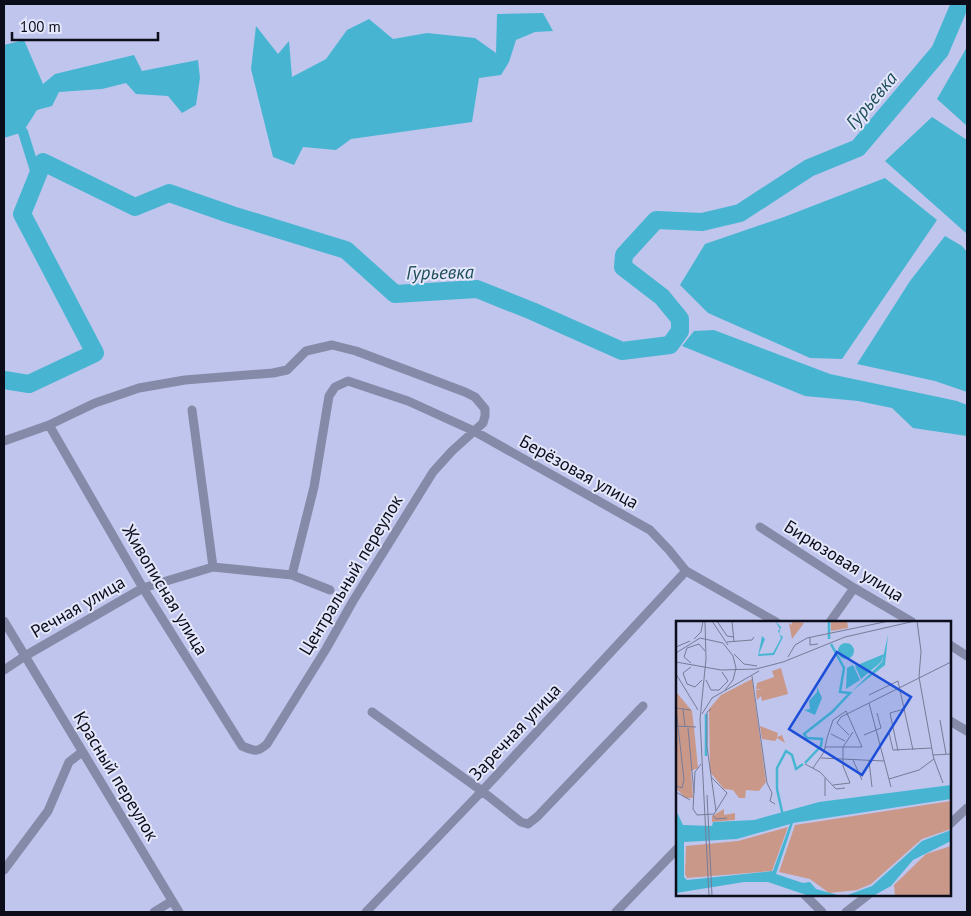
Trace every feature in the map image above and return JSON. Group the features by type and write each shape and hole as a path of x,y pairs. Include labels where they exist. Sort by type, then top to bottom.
{"street":[{"path":"4,441 49,425 95,403 139,388 185,380 273,373 287,370 306,351 332,345 356,351 475,397 485,409 485,416 483,422 474,431"},
{"name":"Берёзовая улица","path":"292,575 314,487 329,396 335,387 348,381 408,401 474,431 650,530 686,571 774,621"},
{"path":"192,410 213,567"},
{"name":"Живописная улица","path":"49,425 143,588 242,746 253,751 261,749 267,744"},
{"name":"Центральный переулок","path":"267,744 433,472 474,431"},
{"name":"Бирюзовая улица","path":"760,528 854,588 910,621"},
{"name":"Центральный переулок","path":"143,588 213,567 292,575 330,590"},
{"name":"Заречная улица","path":"366,912 482,791 686,571"},
{"name":"Речная улица","path":"4,670 143,588"},
{"path":"831,621 854,588"},
{"name":"Красный переулок","path":"4,621 179,912"},
{"path":"951,646 967,656"},
{"path":"372,712 482,791 521,822 528,824 536,818 643,706"},
{"path":"951,722 967,731"},
{"path":"4,870 48,810 69,762 82,752"},
{"path":"951,823 967,808"},
{"path":"616,912 676,849"},
{"path":"807,896 822,912"},
{"path":"846,912 867,896"},
{"path":"154,912 172,901"}],"water":[{"path":"543,13 553,31 535,32 516,40 509,62 501,75 479,78 472,122 351,139 336,150 303,147 294,165 273,157 251,69 256,26 278,54 289,41 292,77 326,59 347,30 369,19 393,39 427,33 475,38 496,53 497,14"},
{"path":"24,40 43,84 55,74 134,55 142,71 198,60 200,78 196,105 182,113 168,96 136,94 126,83 102,89 59,92 52,106 37,110 23,132 4,138 4,45"},
{"path":"967,47 967,126 937,99"},
{"path":"932,117 967,140 967,234 885,161"},
{"path":"885,178 937,220 842,359 810,358 708,313 680,285 705,244 784,217"},
{"path":"945,236 962,246 967,252 967,392 935,381 857,364 910,281"},
{"path":"714,330 830,374 957,401 967,405 967,436 913,428 892,408 858,401 805,396 682,346 694,331"}],"waterway":[{"name":"Гурьевка","path":"4,380 29,384 95,353 22,214 43,162 135,207 169,193 232,215 346,250 395,294 477,289 622,351 670,345 680,331 680,319 662,297 623,267 624,255 656,220 702,222 740,213 809,168 858,148 940,51 960,4"},
{"path":"23,132 37,177"}]}
